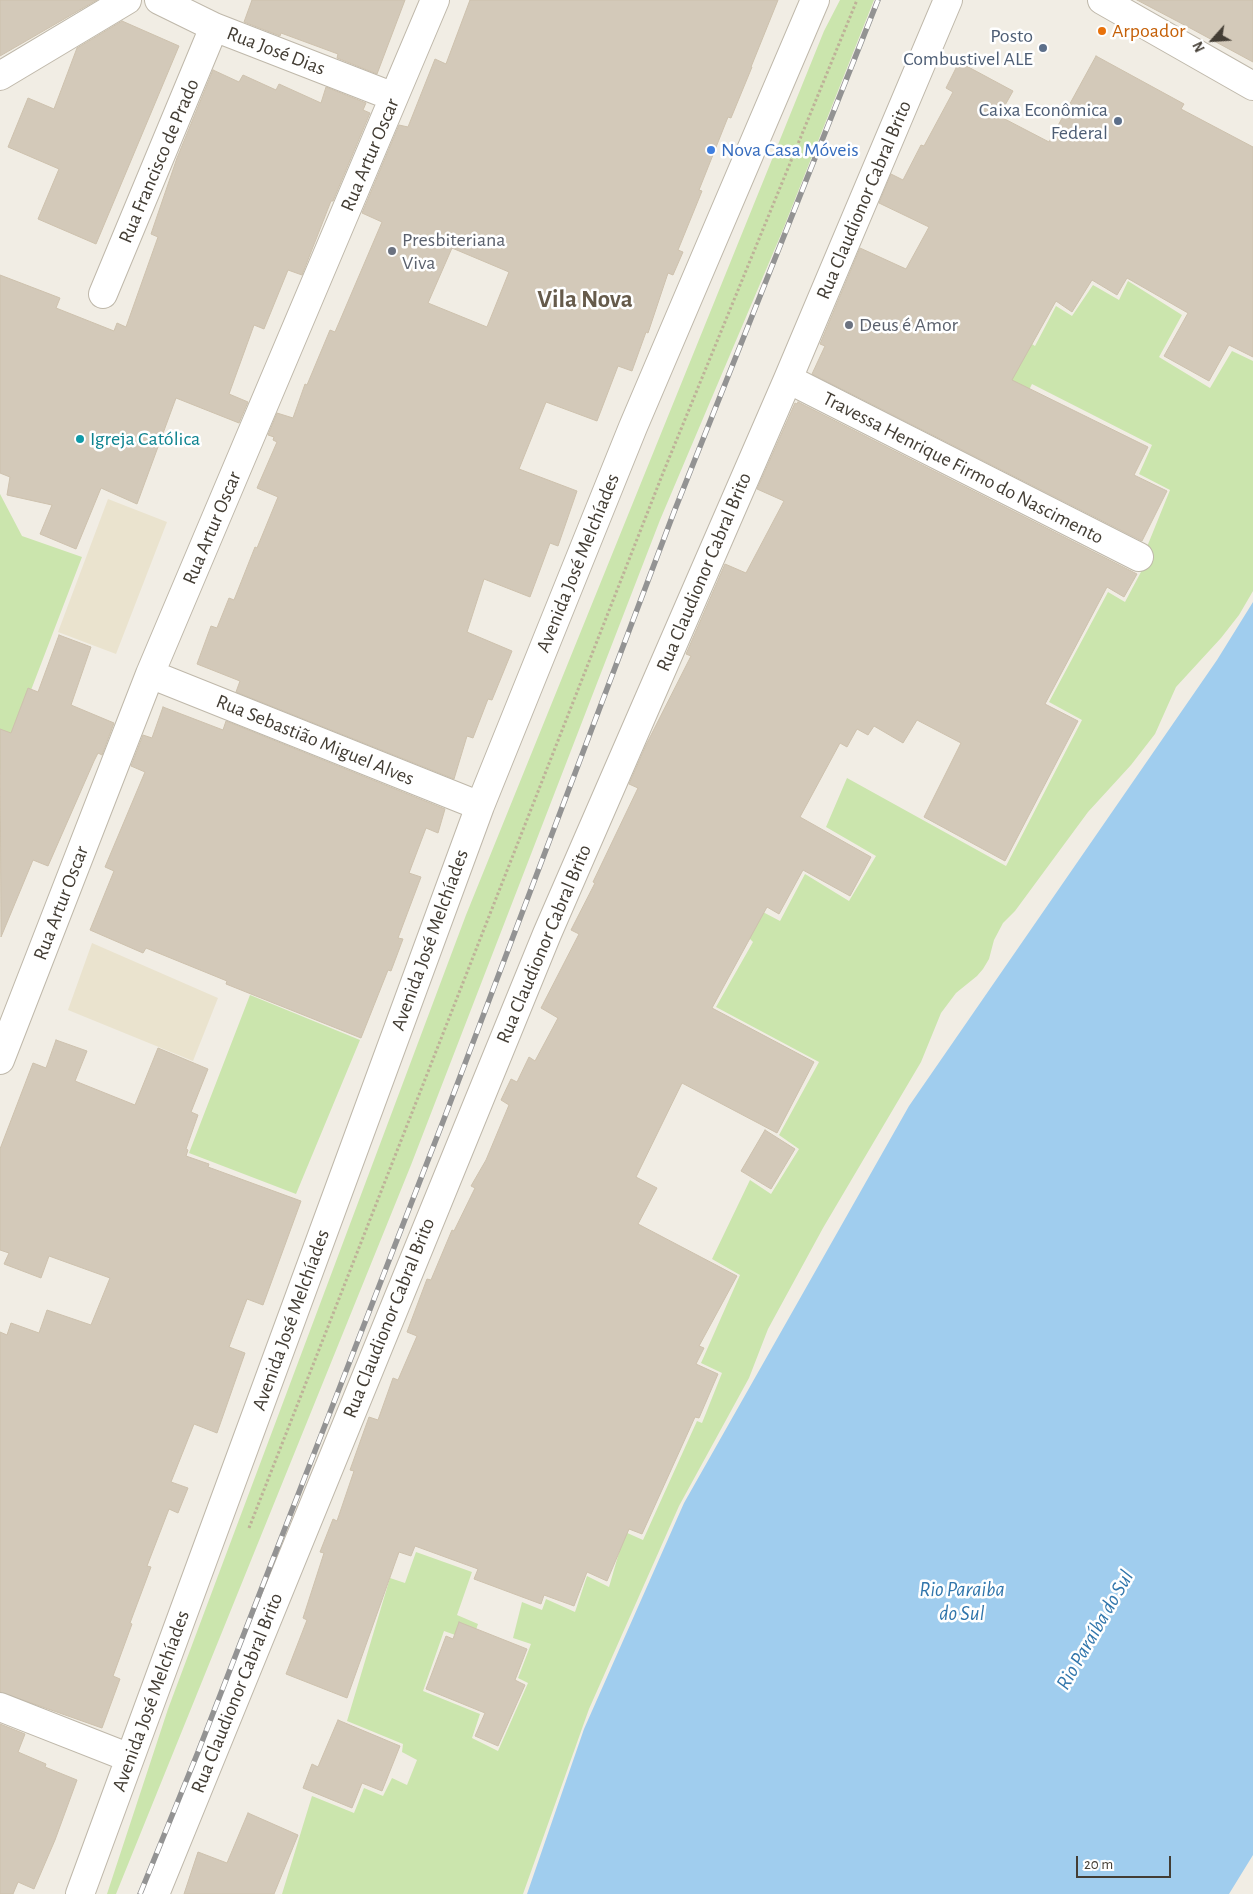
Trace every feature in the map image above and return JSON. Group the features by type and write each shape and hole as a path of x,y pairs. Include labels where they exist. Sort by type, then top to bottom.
{"street":[{"path":"0,76 127,0"},
{"name":"Rua José Dias","path":"159,0 214,27 394,97"},
{"name":"Rua Artur Oscar","path":"0,1060 150,674 435,0"},
{"name":"Avenida José Melchíades","path":"80,1894 480,806 632,427 815,0"},
{"name":"Rua Claudionor Cabral Brito","path":"155,1894 548,934 788,379 948,0"},
{"path":"1102,0 1253,86"},
{"name":"Rua Francisco de Prado","path":"103,294 214,27"},
{"name":"Travessa Henrique Firmo do Nascimento","path":"788,379 1139,557"},
{"name":"Rua Sebastião Miguel Alves","path":"150,674 480,806"},
{"path":"0,1707 130,1758"}],"path":[{"path":"248,1532 662,473 857,0"}],"shaded area":[{"path":"108,499 167,522 116,654 58,632"},
{"path":"92,943 218,998 193,1061 68,1010"}],"green space":[{"path":"840,0 874,0 782,232 660,520 411,1165 116,1894 107,1894 168,1709 466,915 824,31"},
{"path":"1128,281 1182,315 1159,357 1210,388 1232,351 1253,361 1253,591 1239,615 1221,638 1176,687 1155,734 1131,765 1088,812 1015,911 1003,923 994,940 989,959 983,969 956,993 941,1013 921,1062 823,1228 768,1329 749,1378 679,1506 589,1709 523,1894 282,1894 312,1796 354,1813 364,1788 383,1796 392,1778 407,1785 417,1760 402,1752 403,1744 347,1721 390,1578 405,1583 416,1552 472,1572 457,1615 478,1624 472,1641 444,1631 423,1691 480,1714 472,1738 498,1751 528,1683 518,1678 531,1644 513,1638 522,1602 542,1610 546,1599 575,1612 587,1576 609,1587 625,1532 643,1540 697,1421 702,1423 722,1373 701,1363 740,1275 712,1259 750,1180 771,1194 799,1149 779,1135 819,1062 716,1007 753,942 749,938 761,911 780,921 805,874 849,901 876,856 826,827 847,778 1006,866 1082,720 1049,702 1108,592 1125,602 1141,572 1138,569 1170,490 1139,474 1152,445 1032,384 1006,437 1013,332 1035,346 1056,306 1072,316 1093,285 1119,300"},
{"path":"0,494 22,536 82,557 0,771"},
{"path":"250,995 360,1040 296,1194 189,1153"}],"water":[{"name":"Rio Paraiba do Sul","path":"1253,602 1253,1855 1229,1894 527,1894 584,1729 684,1503 909,1106 1217,660"}],"building":[{"path":"0,0 97,0 0,56"},
{"path":"252,0 405,0 377,74 337,58 338,54 281,33 280,36 244,22"},
{"path":"470,0 778,0 731,118 728,117 699,190 702,191 678,250 683,252 673,275 668,273 648,333 646,332 632,371 618,366 597,421 546,402 519,469 577,491 558,546 550,543 530,597 484,579 467,632 512,651 492,700 488,699 473,738 467,736 454,779 236,692 240,681 197,664 211,626 217,628 229,598 234,600 255,547 257,548 278,497 257,488 277,442 273,440 274,437 268,435 277,413 293,418 305,384 307,385 330,330 335,332 382,222 362,213 399,125 408,127 435,59 446,64","holes":["452,248 509,272 487,327 428,303"]},
{"path":"1137,0 1253,0 1253,62 1192,29"},
{"path":"122,21 179,46 96,244 38,219 59,169 8,147 28,98 54,109 77,48"},
{"path":"1096,56 1184,104 1181,109 1253,147 1253,357 1229,345 1209,381 1164,356 1188,313 1127,278 1117,295 1092,280 1072,312 1056,301 1012,380 1148,447 1134,475 1167,491 1142,541 812,374 825,346 820,344 860,248 906,269 929,227 879,203 891,174 903,180 921,145 924,146 953,92 946,88 959,62 1013,91 999,116 1049,142"},
{"path":"213,70 239,82 243,75 276,90 279,84 321,103 326,87 366,103 363,110 370,113 333,201 331,201 302,275 288,270 264,329 254,325 229,394 248,402 239,423 176,398 137,504 101,488 76,549 40,534 52,505 7,495 10,477 0,473 0,275 60,298 56,308 114,331 117,323 126,327 158,237 151,234 177,158"},
{"path":"798,402 1137,574 1124,597 1107,587 1045,704 1078,721 1005,861 924,817 961,743 917,720 903,743 874,726 868,735 857,729 847,747 840,743 800,817 871,857 850,896 803,870 779,914 767,907 712,1008 814,1062 777,1133 682,1083 636,1177 657,1188 638,1224 737,1276 699,1346 704,1348 696,1364 718,1374 699,1418 695,1417 642,1534 629,1529 607,1581 587,1572 574,1606 544,1595 541,1604 474,1579 478,1569 415,1546 411,1556 399,1552 347,1698 286,1674 307,1620 303,1618 324,1553 320,1552 333,1519 337,1521 354,1471 350,1470 369,1417 378,1420 393,1378 398,1380 417,1336 407,1332 427,1279 431,1280 452,1230 454,1231 475,1188 471,1186 486,1160 509,1105 501,1100 511,1079 517,1082 529,1057 535,1061 558,1018 541,1008 579,934 571,930 595,883 593,882 638,788 629,784 646,745 691,656 686,654 725,564 746,573 784,501 757,489 795,403 797,404"},
{"path":"59,635 91,647 71,705 114,723 102,755 98,753 94,761 48,866 33,860 1,937 0,729 11,733 28,688 38,692"},
{"path":"163,707 223,730 226,721 445,809 438,833 426,828 409,873 421,877 398,938 403,939 391,971 388,970 361,1038 226,984 227,981 146,948 143,953 90,930 114,871 105,867 145,772 131,766 143,735 152,738"},
{"path":"56,1040 87,1051 75,1081 135,1105 158,1048 208,1069 191,1112 198,1115 186,1149 188,1150 186,1156 209,1164 208,1167 301,1201 263,1305 247,1299 229,1347 245,1353 217,1433 194,1424 171,1482 188,1488 178,1513 169,1509 147,1566 151,1567 113,1676 120,1679 102,1728 0,1692 0,1332 7,1335 11,1323 39,1333 47,1310 91,1325 110,1278 49,1256 41,1278 4,1264 9,1253 0,1250 0,1149 33,1063 46,1068"},
{"path":"765,1130 795,1149 771,1189 741,1171"},
{"path":"459,1622 527,1649 515,1680 525,1685 498,1746 475,1736 485,1713 426,1689 446,1636 453,1639"},
{"path":"338,1720 400,1746 382,1791 362,1783 352,1808 303,1788 312,1764 318,1767"},
{"path":"0,1724 25,1734 18,1752 46,1764 45,1767 77,1780 55,1840 34,1889 18,1882 13,1894 0,1894"},
{"path":"248,1813 298,1835 274,1894 184,1894 198,1852 227,1863"}],"railway":[{"path":"140,1894 198,1752 444,1119 674,512 878,0"}],"place":[{"name":"Arpoador","path":"1102,31"},
{"name":"Posto Combustivel ALE","path":"1043,48"},
{"name":"Caixa Econômica Federal","path":"1118,121"},
{"name":"Nova Casa Móveis","path":"711,150"},
{"name":"Presbiteriana Viva","path":"392,251"},
{"name":"Deus é Amor","path":"849,325"},
{"name":"Igreja Católica","path":"80,439"}],"district":[{"name":"Vila Nova","path":"585,299"}],"water label":[{"name":"Rio Paraíba do Sul","path":"1095,1630"}]}
